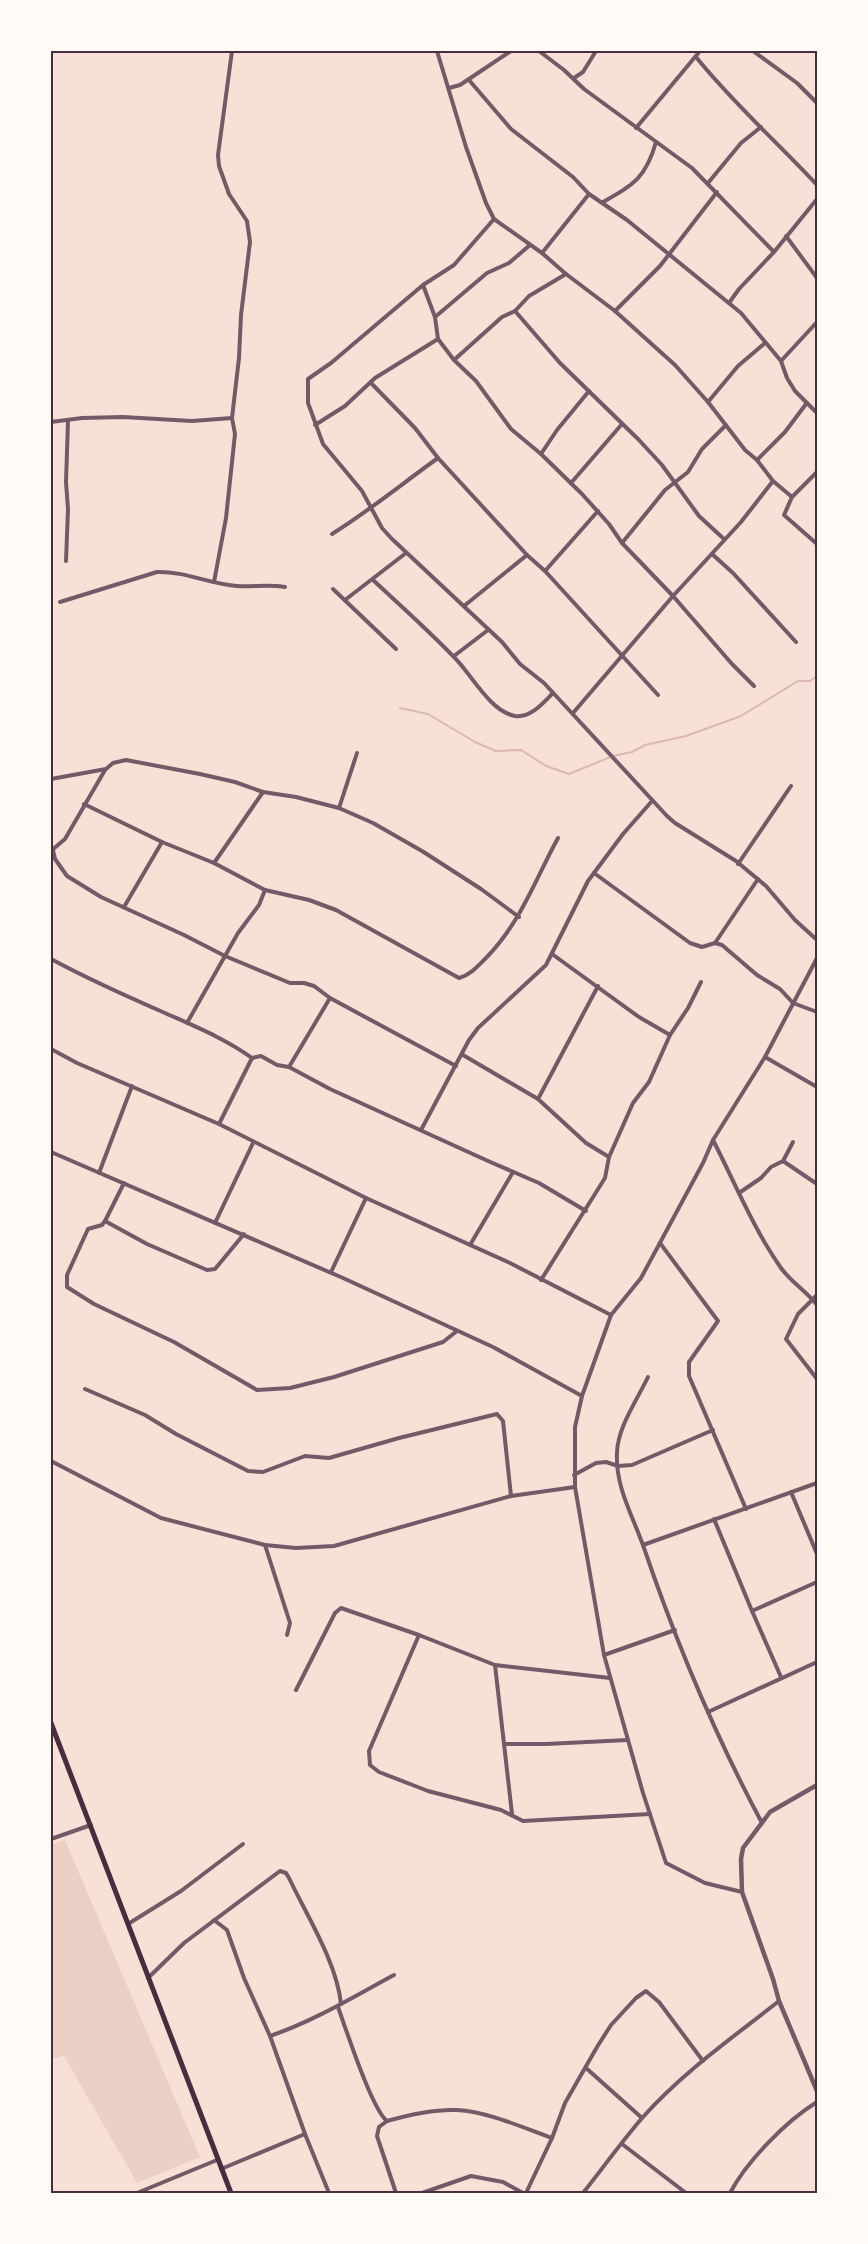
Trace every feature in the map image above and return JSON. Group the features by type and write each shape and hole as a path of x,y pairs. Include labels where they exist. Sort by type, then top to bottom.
{"main road":[{"path":"51,1723 231,2193"}],"street":[{"path":"214,582 226,518 235,434 232,418 250,242 247,221 226,188 218,155 232,51"},
{"path":"437,51 466,147 494,219 542,253 615,311 675,364 745,450 757,460 772,481 792,497"},
{"path":"449,88 469,80 511,51"},
{"path":"539,51 585,89 692,168 774,252"},
{"path":"574,78 583,72 596,51"},
{"path":"636,128 700,51"},
{"path":"753,51 797,83 817,103"},
{"path":"696,57 715,81 817,186"},
{"path":"469,80 511,129 573,177 588,194 603,202 669,254 754,326 781,361 787,378 806,404 817,413"},
{"path":"708,183 741,143 761,127"},
{"path":"603,202 628,188 636,180 645,169 656,142"},
{"path":"615,311 660,266 717,192"},
{"path":"542,253 588,194"},
{"path":"729,303 817,200"},
{"path":"494,219 454,266 423,285 331,363 308,379 308,403 323,444 362,491 382,528 573,713 652,801 675,824 758,879 795,920 817,940"},
{"path":"786,236 817,278"},
{"path":"435,317 487,273 509,263 530,245"},
{"path":"454,360 502,317 515,311 529,296 566,274"},
{"path":"423,285 435,317 438,339 454,360 476,381 511,429 542,454 598,511 622,543 754,686"},
{"path":"515,311 560,363 662,465 699,516 724,539"},
{"path":"781,361 817,322"},
{"path":"315,424 345,406 375,378 438,339"},
{"path":"708,402 738,366 765,343"},
{"path":"371,383 415,428 438,458 658,695"},
{"path":"542,454 557,430 589,391"},
{"path":"757,460 785,432 806,404"},
{"path":"51,422 82,418 123,417 192,421 232,418"},
{"path":"66,561 68,421"},
{"path":"571,483 622,424"},
{"path":"622,543 665,490 688,471 702,449 726,425"},
{"path":"332,534 363,515 370,507 438,458"},
{"path":"817,472 792,497 784,515 817,544"},
{"path":"573,713 673,596 741,522 772,481"},
{"path":"545,571 598,511"},
{"path":"345,600 406,553"},
{"path":"712,554 733,573 796,642"},
{"path":"464,606 527,555"},
{"path":"60,602 157,572 170,572 238,586 285,587"},
{"path":"373,580 454,657 481,691 503,710 513,716 529,714 553,693"},
{"path":"333,589 396,649"},
{"path":"454,657 488,630"},
{"path":"339,808 357,753"},
{"path":"456,1066 330,998 314,986 290,983 225,956 101,897 67,876 55,859 52,850 65,838 106,769 113,763 126,760 200,774 264,792 339,808 373,823 422,851 519,917"},
{"path":"51,779 106,769"},
{"path":"738,864 791,786"},
{"path":"214,863 264,792"},
{"path":"421,1130 469,1040 478,1028 546,966 582,891 623,834 652,801"},
{"path":"84,804 162,842 214,863 265,890 309,900 336,910 459,978 474,970 507,935 519,917 558,838"},
{"path":"124,907 162,842"},
{"path":"594,873 690,943 702,946 715,943 722,945 757,975 780,989 793,1004 817,1012"},
{"path":"715,943 758,879"},
{"path":"187,1023 238,933 259,905 265,890"},
{"path":"552,954 639,1017 670,1035"},
{"path":"742,1892 705,1883 666,1863 604,1655 575,1487 575,1427 582,1396 611,1315 641,1278 713,1140 765,1057 817,958"},
{"path":"51,959 86,978 187,1023 252,1058 261,1056 277,1065 289,1067 330,1089 539,1183 586,1211"},
{"path":"542,1280 605,1178 609,1157 633,1103 649,1082 670,1035 688,1008 701,982"},
{"path":"538,1099 598,986"},
{"path":"289,1067 330,998"},
{"path":"51,1049 77,1063 219,1124 366,1198 470,1245 611,1315"},
{"path":"462,1055 538,1099 586,1143 609,1157"},
{"path":"765,1057 817,1087"},
{"path":"219,1124 252,1058"},
{"path":"99,1173 132,1086"},
{"path":"713,1140 740,1193 753,1225 782,1270 817,1305"},
{"path":"740,1193 761,1178 771,1167 783,1161 793,1142"},
{"path":"214,1223 254,1143"},
{"path":"51,1152 331,1272 493,1347 582,1396"},
{"path":"783,1161 817,1184"},
{"path":"470,1245 513,1172"},
{"path":"124,1183 102,1225 88,1229 67,1275 67,1287 94,1304 174,1342 257,1390 290,1388 334,1377 443,1342 457,1331"},
{"path":"331,1272 366,1198"},
{"path":"105,1221 147,1244 207,1270 215,1269 244,1234"},
{"path":"660,1243 718,1321 689,1362 689,1376 746,1509"},
{"path":"817,1295 798,1314 786,1339 817,1379"},
{"path":"648,1377 622,1431 617,1451 619,1484 643,1545 657,1590 708,1712 736,1775 762,1823"},
{"path":"85,1389 145,1415 176,1434 248,1471 263,1472 305,1456 330,1458 410,1435 497,1414 502,1421 511,1496"},
{"path":"574,1475 596,1463 632,1465 713,1430"},
{"path":"51,1461 161,1518 265,1545 296,1548 334,1546 511,1496 575,1487"},
{"path":"643,1545 817,1483"},
{"path":"791,1492 817,1554"},
{"path":"714,1519 781,1677"},
{"path":"265,1545 290,1623 287,1635"},
{"path":"752,1611 817,1582"},
{"path":"296,1690 335,1613 341,1608 495,1665 610,1678"},
{"path":"604,1655 675,1630"},
{"path":"419,1635 369,1751 370,1765 379,1772 428,1791 512,1814 523,1821 650,1814"},
{"path":"708,1712 817,1662"},
{"path":"495,1665 512,1814"},
{"path":"505,1744 628,1740"},
{"path":"817,1785 770,1812 743,1848 742,1892 773,1978 778,2001 817,2091"},
{"path":"51,1839 91,1825"},
{"path":"128,1924 181,1891 243,1844"},
{"path":"148,1978 184,1943 283,1871 289,1878 323,1950 339,1989 339,2005 360,2069 379,2112 387,2121"},
{"path":"214,1920 227,1930 329,2193"},
{"path":"270,2036 293,2029 394,1975"},
{"path":"422,2193 471,2176 502,2182 524,2193 552,2138 565,2103 611,2025 636,1998 646,1991 659,2002 703,2061"},
{"path":"583,2193 642,2118 703,2061 778,2001"},
{"path":"586,2068 642,2118"},
{"path":"730,2193 736,2182 766,2146 802,2111 817,2102"},
{"path":"396,2193 377,2136 380,2127 387,2121 446,2110 458,2110 502,2120 552,2138"},
{"path":"221,2169 305,2134"},
{"path":"622,2144 686,2193"},
{"path":"137,2193 217,2160"}],"shaded area":[{"path":"65,1840 200,2157 137,2183 64,2056 51,2059 51,1845"}],"waterway":[{"path":"400,708 428,714 475,742 496,751 521,750 546,766 569,774 613,756 632,752 645,745 686,736 741,716 798,681 810,681 817,676"}]}
